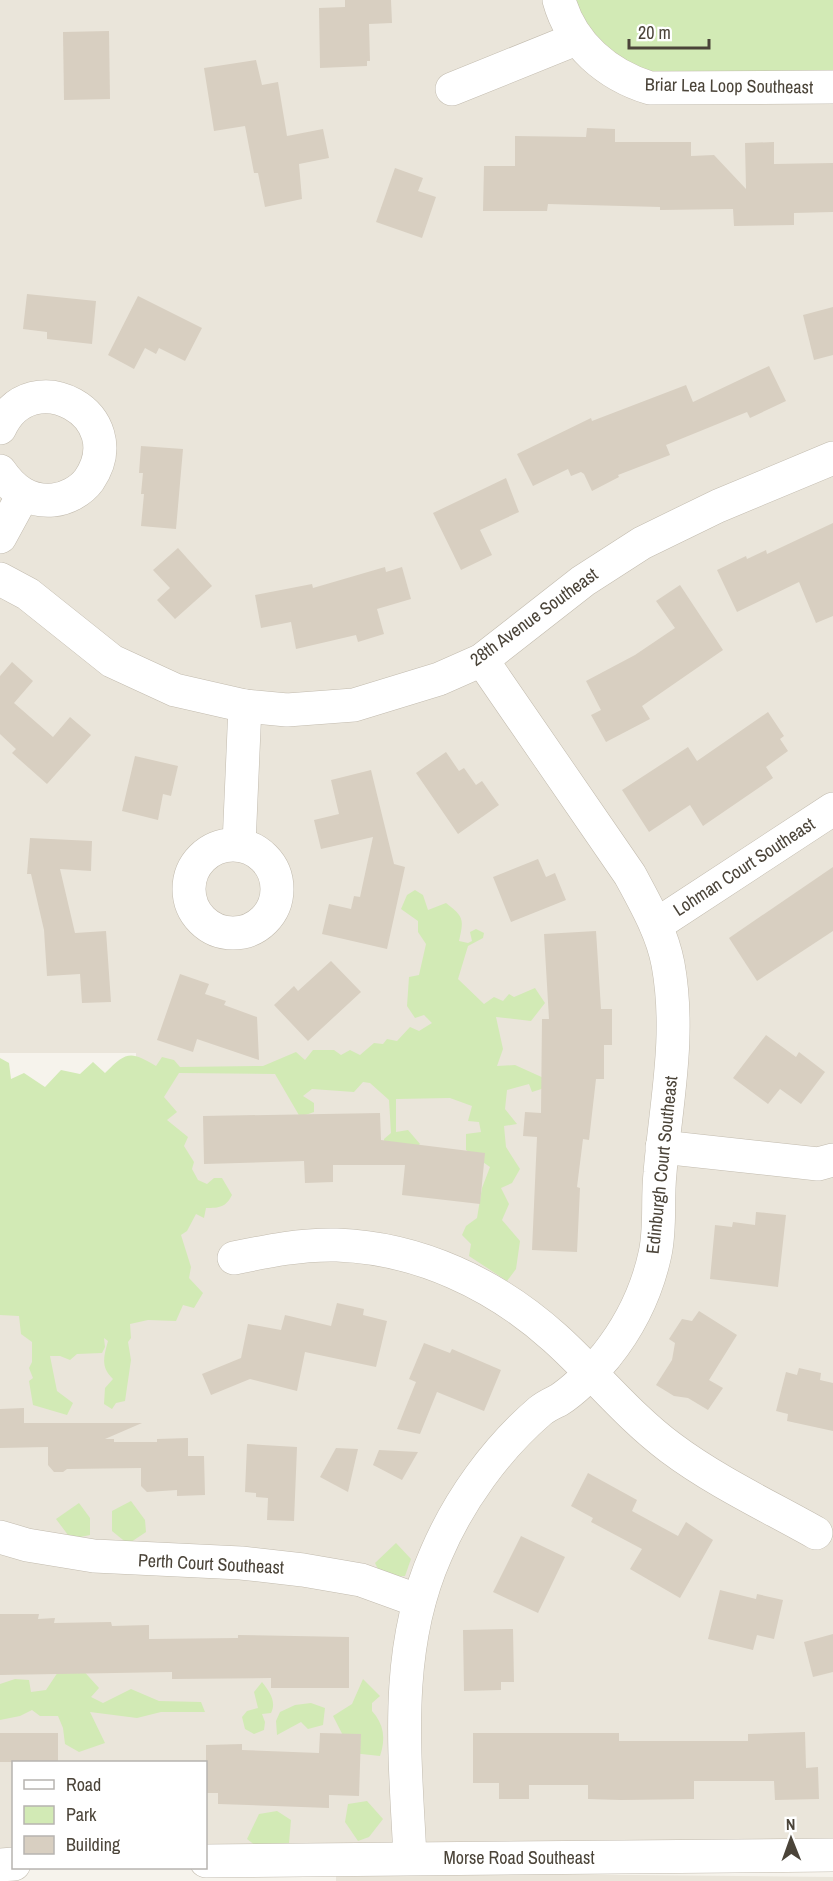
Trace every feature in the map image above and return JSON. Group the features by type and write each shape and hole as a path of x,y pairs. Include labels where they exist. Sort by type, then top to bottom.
{"street":[{"name":"Briar Lea Loop Southeast","path":"559,0 563,14 576,39 624,80 650,88 833,87"},
{"path":"452,89 576,39"},
{"path":"0,428 4,419 17,406 32,398 50,396 67,400 82,409 93,422 99,438 100,455 95,471 85,485 72,495 56,500 39,500 23,495 9,484 0,471"},
{"name":"28th Avenue Southeast","path":"0,579 28,594 112,661 175,690 245,706 287,710 354,705 439,679 482,660 583,581 642,543 718,506 833,458"},
{"path":"0,537 23,495"},
{"name":"Edinburgh Court Southeast","path":"410,1857 403,1711 407,1655 419,1601 436,1554 477,1481 512,1437 543,1408 561,1399 589,1374 628,1324 644,1290 655,1254 659,1225 662,1148 674,1049 675,1011 667,961 656,925 630,875 482,660"},
{"path":"239,845 245,706"},
{"name":"Lohman Court Southeast","path":"656,925 833,809"},
{"path":"662,1148 818,1164 833,1160"},
{"path":"234,1258 285,1248 337,1245 389,1252 440,1266 487,1288 531,1317 589,1374 670,1447 816,1533"},
{"name":"Perth Court Southeast","path":"0,1538 93,1556 241,1563 303,1570 361,1580 419,1601"},
{"name":"Morse Road Southeast","path":"207,1861 410,1857 833,1855"}],"shaded area":[{"path":"0,0 833,0 833,1844 207,1850 207,1761 12,1761 12,1851 0,1851 0,1299 137,1298 136,1053 0,1053"},
{"path":"336,1872 833,1877 833,1881 336,1881"}],"green space":[{"path":"559,0 833,0 833,86 650,88"},
{"path":"415,890 423,895 428,910 446,903 459,915 462,928 459,941 468,943 472,941 470,932 476,929 484,933 483,938 468,946 458,979 484,1004 494,997 503,1001 509,994 514,997 535,988 545,1003 531,1021 496,1017 503,1049 497,1066 515,1065 557,1084 532,1092 529,1084 507,1090 505,1109 517,1124 504,1126 506,1147 520,1169 512,1183 501,1188 509,1204 502,1220 520,1241 516,1269 507,1281 469,1256 471,1244 462,1235 466,1226 477,1218 482,1188 490,1167 466,1150 466,1134 481,1132 479,1122 468,1121 472,1106 450,1098 396,1099 396,1132 408,1130 420,1144 401,1161 385,1150 384,1139 391,1133 389,1100 370,1083 363,1082 354,1092 312,1089 303,1096 314,1103 314,1112 300,1117 275,1074 179,1073 164,1097 177,1112 167,1120 188,1137 184,1146 194,1162 192,1169 198,1180 207,1184 214,1178 222,1178 232,1195 222,1206 206,1208 204,1218 196,1214 187,1231 181,1235 191,1267 189,1278 203,1293 194,1308 183,1305 176,1321 148,1320 130,1324 131,1338 128,1342 131,1360 125,1401 116,1403 112,1409 104,1404 105,1388 113,1379 105,1366 104,1356 108,1341 104,1338 105,1347 102,1353 77,1354 70,1360 60,1356 50,1356 57,1391 73,1403 67,1415 33,1405 29,1381 33,1378 29,1368 32,1362 32,1342 21,1334 19,1316 0,1315 0,1058 9,1063 11,1079 24,1073 45,1087 61,1070 80,1074 93,1062 105,1073 118,1061 129,1056 140,1057 156,1066 162,1057 174,1060 180,1067 263,1066 296,1052 305,1060 313,1050 334,1050 341,1055 350,1050 360,1055 374,1043 383,1044 387,1039 397,1041 410,1027 419,1031 432,1023 424,1015 415,1018 407,1006 409,977 419,975 426,944 418,932 418,921 401,909 407,895"},
{"path":"131,1501 145,1520 146,1532 128,1544 112,1531 112,1511"},
{"path":"79,1503 90,1518 90,1535 71,1539 56,1519"},
{"path":"396,1543 411,1559 405,1576 382,1577 375,1563"},
{"path":"62,1666 80,1667 99,1688 91,1697 103,1703 131,1689 159,1701 201,1702 205,1712 161,1712 137,1718 90,1712 105,1743 79,1752 65,1744 63,1728 58,1716 40,1716 32,1710 20,1716 0,1720 0,1684 15,1679 29,1680 31,1692 46,1690"},
{"path":"363,1679 380,1696 372,1703 372,1711 383,1732 380,1756 352,1753 333,1716 352,1704"},
{"path":"262,1682 271,1696 273,1709 271,1713 262,1714 265,1722 264,1730 254,1734 245,1729 242,1717 247,1711 258,1708 254,1692"},
{"path":"311,1703 325,1708 323,1725 308,1729 301,1722 277,1735 276,1721 280,1712 295,1705"},
{"path":"367,1801 383,1819 369,1837 358,1841 345,1822 348,1804"},
{"path":"277,1811 291,1820 289,1843 260,1849 247,1839 259,1814"}],"building":[{"path":"345,0 391,0 392,23 369,24 370,61 367,61 367,66 320,68 319,8 345,7"},
{"path":"109,31 110,99 64,100 63,32"},
{"path":"256,60 262,85 278,82 287,136 323,129 329,158 299,164 302,199 265,207 258,173 254,173 245,126 214,131 204,68"},
{"path":"587,128 615,129 615,142 691,142 691,156 714,155 746,189 745,143 774,142 774,164 833,163 833,212 794,213 794,225 734,226 733,209 660,210 660,207 548,204 547,211 483,211 484,166 515,166 515,136 586,137"},
{"path":"395,168 423,178 418,191 436,197 422,238 376,222"},
{"path":"27,294 96,301 92,344 47,339 47,332 23,329"},
{"path":"138,296 202,328 185,361 159,348 156,354 145,348 134,369 108,355"},
{"path":"833,307 833,355 814,360 803,315"},
{"path":"769,366 786,401 750,418 747,412 666,445 670,455 618,475 619,477 592,491 584,474 581,472 571,476 568,469 533,486 517,454 591,418 592,421 686,385 693,402"},
{"path":"141,446 183,449 176,529 141,526 144,494 141,494 143,473 139,473"},
{"path":"506,478 519,512 480,530 492,555 461,570 433,513"},
{"path":"833,523 833,616 816,623 799,582 737,612 717,570 746,556 747,559 766,550 767,554"},
{"path":"178,548 212,586 175,619 157,600 170,588 153,570"},
{"path":"385,567 386,572 402,567 411,599 377,609 384,634 358,642 356,635 296,649 291,622 261,628 255,595 312,584 313,588"},
{"path":"680,585 723,650 642,706 650,719 606,742 591,715 601,710 586,681 635,655 675,628 656,601"},
{"path":"12,662 33,681 14,703 53,737 70,717 91,735 47,784 12,753 16,749 0,734 0,676"},
{"path":"768,712 784,736 780,739 788,751 766,767 773,778 703,826 690,805 649,832 622,790 688,747 697,761"},
{"path":"446,752 459,771 464,768 476,785 482,781 499,805 458,834 416,773"},
{"path":"135,756 178,766 171,796 163,794 158,820 122,811"},
{"path":"371,770 394,864 405,867 387,949 322,934 329,904 351,909 354,896 360,897 373,837 321,849 314,820 339,814 331,780"},
{"path":"30,838 92,841 91,871 60,869 75,933 106,931 111,1002 82,1003 80,974 47,976 44,930 31,874 27,874"},
{"path":"538,859 546,877 555,873 566,900 511,922 493,877"},
{"path":"833,867 833,931 757,981 729,938"},
{"path":"596,931 601,1009 612,1009 612,1045 604,1045 604,1079 596,1079 589,1140 583,1139 577,1187 580,1188 577,1252 532,1250 537,1137 523,1136 525,1112 541,1113 542,1019 549,1019 544,934"},
{"path":"331,961 361,992 308,1041 274,1005 294,986 298,991"},
{"path":"180,974 209,984 205,994 226,1001 224,1005 257,1017 259,1060 197,1039 193,1052 157,1040"},
{"path":"766,1035 796,1057 799,1052 825,1072 801,1104 780,1089 768,1104 733,1078"},
{"path":"380,1113 381,1140 485,1153 480,1204 402,1195 405,1165 333,1165 333,1182 305,1183 304,1161 204,1164 203,1116"},
{"path":"756,1212 786,1215 778,1287 710,1279 715,1225 732,1227 733,1222 755,1225"},
{"path":"337,1303 364,1309 363,1315 387,1321 376,1367 305,1352 297,1391 250,1379 211,1395 202,1374 241,1358 248,1324 281,1330 285,1315 331,1326"},
{"path":"699,1311 737,1335 709,1380 723,1388 708,1410 688,1398 674,1396 656,1385 672,1360 675,1343 669,1339 682,1319 692,1321"},
{"path":"424,1343 450,1353 452,1349 501,1370 484,1411 437,1392 420,1434 397,1429 416,1382 409,1379"},
{"path":"799,1368 821,1373 820,1380 833,1383 833,1431 787,1421 788,1414 776,1411 786,1372 797,1375"},
{"path":"24,1408 24,1423 142,1423 105,1439 114,1439 114,1442 157,1442 157,1439 188,1438 188,1456 204,1456 205,1495 177,1496 177,1490 147,1492 141,1486 141,1468 67,1469 63,1472 54,1472 48,1465 48,1447 0,1448 0,1409"},
{"path":"247,1444 297,1447 294,1521 267,1520 268,1498 256,1497 256,1493 245,1492"},
{"path":"336,1448 358,1449 348,1492 320,1477"},
{"path":"379,1450 418,1452 402,1480 373,1465"},
{"path":"588,1473 637,1500 632,1511 678,1536 686,1522 713,1540 680,1598 630,1569 642,1549 591,1522 593,1518 571,1506"},
{"path":"521,1536 565,1557 538,1613 493,1592"},
{"path":"720,1590 756,1599 757,1594 783,1600 774,1639 757,1635 753,1650 708,1639"},
{"path":"0,1614 39,1614 38,1619 55,1618 54,1623 111,1622 112,1626 149,1625 149,1639 238,1638 238,1635 349,1637 349,1688 271,1688 271,1678 172,1679 172,1672 0,1675"},
{"path":"513,1629 514,1682 501,1682 501,1690 464,1691 463,1630"},
{"path":"833,1634 833,1672 813,1677 804,1642"},
{"path":"805,1732 806,1768 818,1767 819,1799 775,1800 774,1781 694,1781 694,1799 621,1800 588,1799 588,1785 529,1785 529,1799 499,1799 499,1783 473,1783 473,1733 619,1733 619,1741 748,1741 748,1734"},
{"path":"0,1733 58,1733 58,1761 0,1762"},
{"path":"320,1733 361,1734 359,1796 329,1795 329,1808 218,1804 218,1793 207,1793 206,1745 242,1744 242,1750 319,1753"}]}
